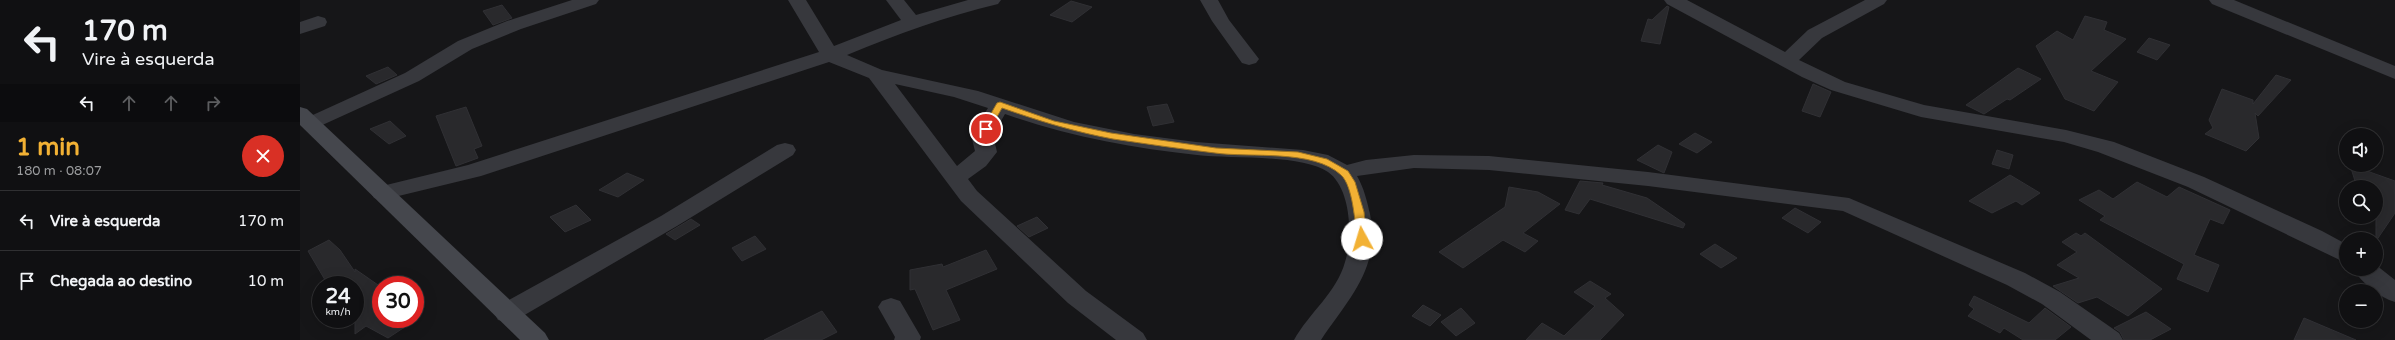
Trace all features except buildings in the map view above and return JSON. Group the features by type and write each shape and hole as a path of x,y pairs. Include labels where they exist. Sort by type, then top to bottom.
{"main road":[{"path":"306,124 382,193 536,340"}],"street":[{"path":"306,124 412,77 465,45 514,25 590,0"},
{"path":"797,0 830,54 876,74 955,91 1052,123 1111,136 1216,151 1298,155 1324,161 1344,173 1350,182 1359,212 1362,239 1358,266 1350,283 1307,340"},
{"path":"895,0 912,22"},
{"path":"382,193 473,171 830,54 912,22 956,8 992,0"},
{"path":"1209,0 1221,21 1249,59"},
{"path":"1673,0 1787,61 1838,86 1890,103 1949,117 2066,136 2106,147 2203,185 2314,237 2339,251"},
{"path":"1787,61 1815,34 1878,0"},
{"path":"2218,0 2395,73"},
{"path":"300,28 318,22"},
{"path":"876,74 904,108 929,146 969,196 1046,270 1077,297 1134,340"},
{"path":"955,178 978,162 986,152 982,135 1000,105"},
{"path":"507,313 682,213 785,150"},
{"path":"1344,173 1380,165 1452,162 1496,164 1588,172 1849,205 2016,279 2050,298 2110,340"},
{"path":"2374,276 2395,293"},
{"path":"891,308 908,337 907,340"}],"route":[{"path":"986,129 1000,105 1025,112 1052,123 1111,136 1216,151 1298,155 1324,161 1344,173 1350,182 1359,212 1362,239"}]}
